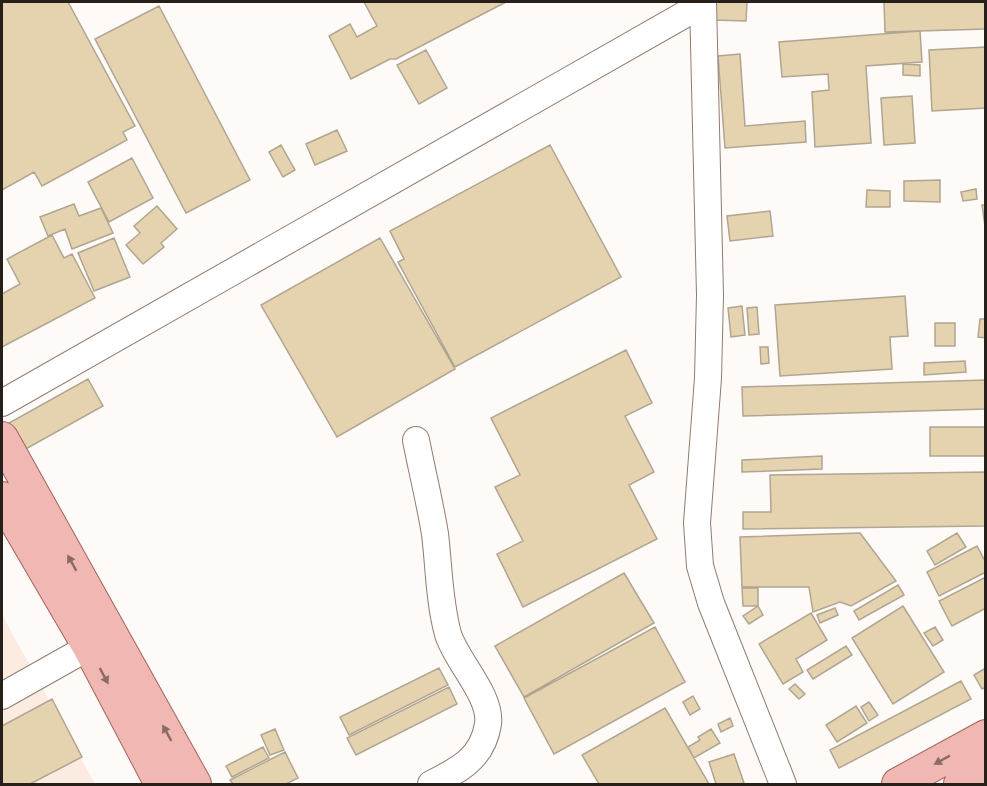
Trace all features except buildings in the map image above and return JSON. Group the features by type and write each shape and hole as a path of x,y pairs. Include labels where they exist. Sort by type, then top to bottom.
{"main road":[{"path":"2,438 195,784"},
{"path":"2,498 88,647 161,784"},
{"path":"898,784 986,736"},
{"path":"960,784 986,771"}],"lane":[{"path":"2,403 703,3 710,295 707,388 697,523 700,566 711,603 783,784"},
{"path":"416,440 434,533 440,591 448,635 487,707 488,722 484,740 473,758 457,771 431,784"},
{"path":"2,696 88,647"}],"shaded area":[{"path":"2,615 95,784 2,784"}]}
